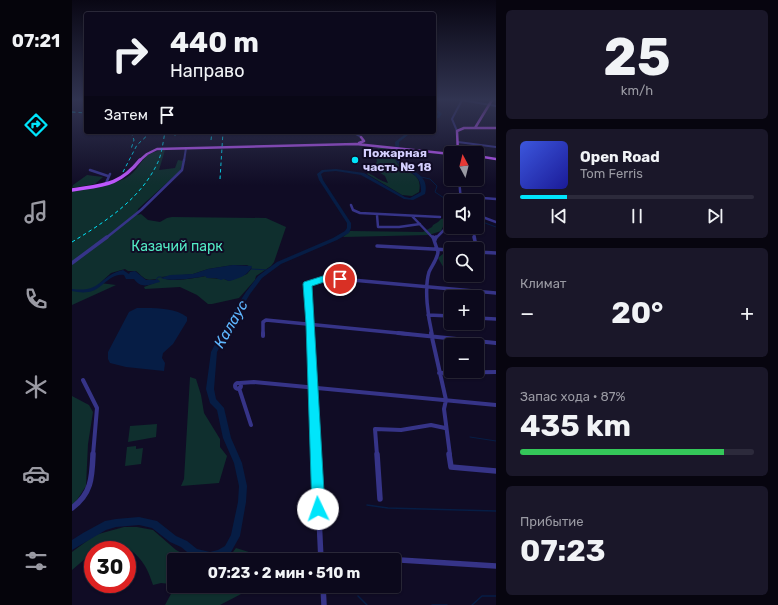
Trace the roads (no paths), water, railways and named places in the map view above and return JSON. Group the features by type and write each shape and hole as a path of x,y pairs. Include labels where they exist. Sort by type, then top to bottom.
{"main road":[{"path":"458,146 457,131 463,128"},
{"path":"361,137 371,144"},
{"path":"355,144 364,141 361,137"},
{"path":"366,140 388,147"},
{"path":"72,189 106,183 127,174 147,152 162,149 371,144 408,150 444,153"},
{"path":"484,157 496,158"}],"street":[{"path":"356,134 361,137"},
{"path":"458,142 496,147"},
{"path":"72,263 82,257 141,210 182,170 186,148"},
{"path":"90,170 99,174 109,175 106,183"},
{"path":"484,198 496,199"},
{"path":"351,205 353,210 360,213 440,217"},
{"path":"377,215 378,227 399,227 421,224"},
{"path":"412,216 435,240 438,250 438,254 429,273 428,315 431,336 446,400 444,408 445,428 451,467 496,471"},
{"path":"484,218 496,222"},
{"path":"435,240 437,234 444,231"},
{"path":"377,246 444,250"},
{"path":"484,252 496,253"},
{"path":"321,553 308,284 318,280 330,278 428,286 496,294"},
{"path":"428,315 444,316"},
{"path":"484,319 496,320"},
{"path":"264,336 263,320 496,343"},
{"path":"439,373 496,372"},
{"path":"72,508 78,504 88,492 91,483 97,408 83,380"},
{"path":"251,425 240,386 254,382 312,389 496,405"},
{"path":"380,499 375,429 404,429 420,425 442,425 445,428"},
{"path":"401,561 496,566"},
{"path":"323,593 324,605"}],"water":[{"path":"233,265 252,266 246,274 229,281 224,279 207,278 205,276 176,280 161,278 170,275 193,274 208,269"},
{"path":"123,270 129,274 130,272 135,271 146,280 159,280 160,282 143,285 134,279 126,279 124,275 119,275 114,276 93,291 72,291 72,289 82,290 95,286 115,272"},
{"path":"137,308 156,308 176,311 187,317 187,321 173,344 163,353 162,358 165,363 164,371 126,367 110,363 108,359 108,352 129,312"}],"waterway":[{"name":"Калаус","path":"72,545 105,526 116,523 139,521 154,524 173,539 184,544 195,553 210,557 220,554 228,549 235,536 242,502 243,486 238,463 227,438 220,408 213,401 210,389 214,352 228,325 260,277 279,263 335,239 347,232 349,223 321,180 319,174 323,171 336,170 362,174 404,198 411,199 423,193 422,181 419,177 398,161 397,142 406,134"},
{"path":"421,177 430,179 437,186 435,192 444,198"},
{"path":"484,223 496,227"},
{"path":"251,269 269,270"},
{"path":"156,280 158,277 161,277"},
{"path":"470,437 496,441"},
{"path":"367,505 388,508 496,511"},
{"path":"358,596 367,605"},
{"path":"472,605 482,596 496,596"},
{"path":"432,605 447,605"}],"railway":[{"path":"131,149 134,140 132,134"},
{"path":"123,172 137,145 149,134"},
{"path":"72,242 109,218 142,187 158,162 165,134"},
{"path":"211,140 212,134"},
{"path":"220,179 223,134"}],"place":[{"name":"Пожарная часть № 18","path":"355,160"}],"park label":[{"name":"Казачий парк","path":"177,246"}]}
